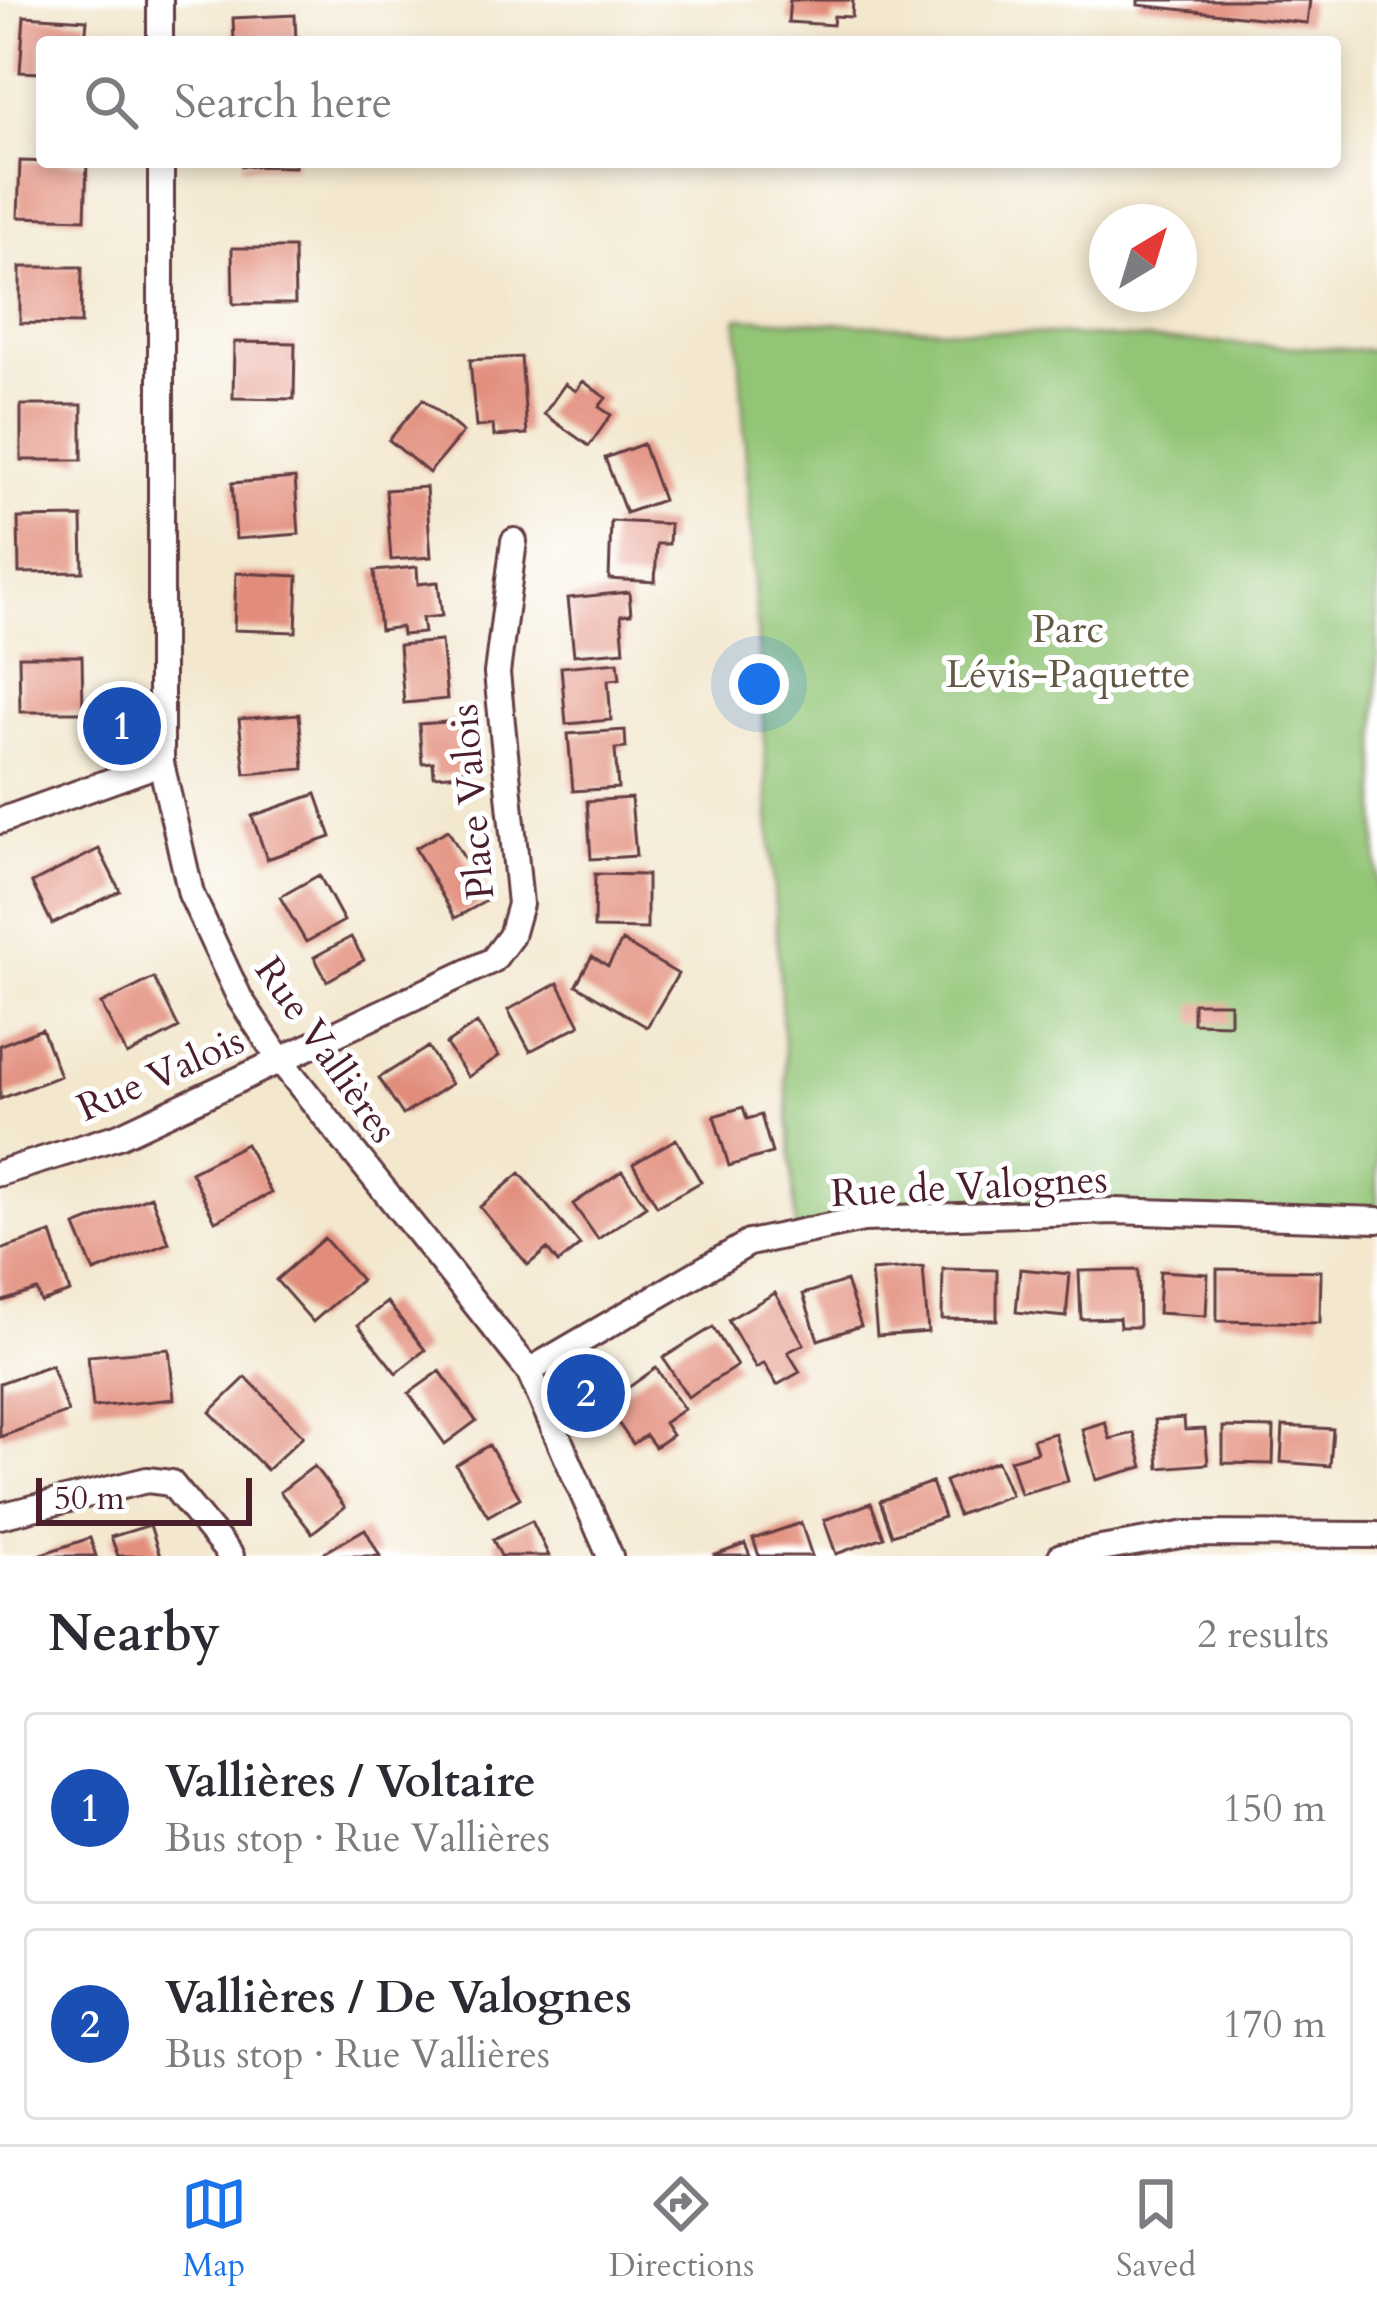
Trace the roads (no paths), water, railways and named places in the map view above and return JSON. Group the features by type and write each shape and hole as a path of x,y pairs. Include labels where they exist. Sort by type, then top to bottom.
{"street":[{"path":"160,0 160,36"},
{"name":"Rue Vallières","path":"161,168 161,763 191,894 240,999 280,1060 529,1372 610,1556"},
{"name":"Place Valois","path":"280,1060 493,960 511,936 520,904 497,674 514,541"},
{"path":"0,821 161,763"},
{"name":"Rue Valois","path":"0,1173 119,1136 280,1060"},
{"name":"Rue de Valognes","path":"529,1372 749,1244 863,1219 1115,1211 1377,1220"},
{"path":"0,1516 147,1480 171,1484 231,1556"},
{"path":"1061,1556 1186,1534 1377,1535"}],"place":[{"name":"Vallières / Voltaire","path":"122,726"},
{"name":"Vallières / De Valognes","path":"586,1393"}],"park label":[{"name":"Parc Lévis-Paquette","path":"1068,650"}]}
